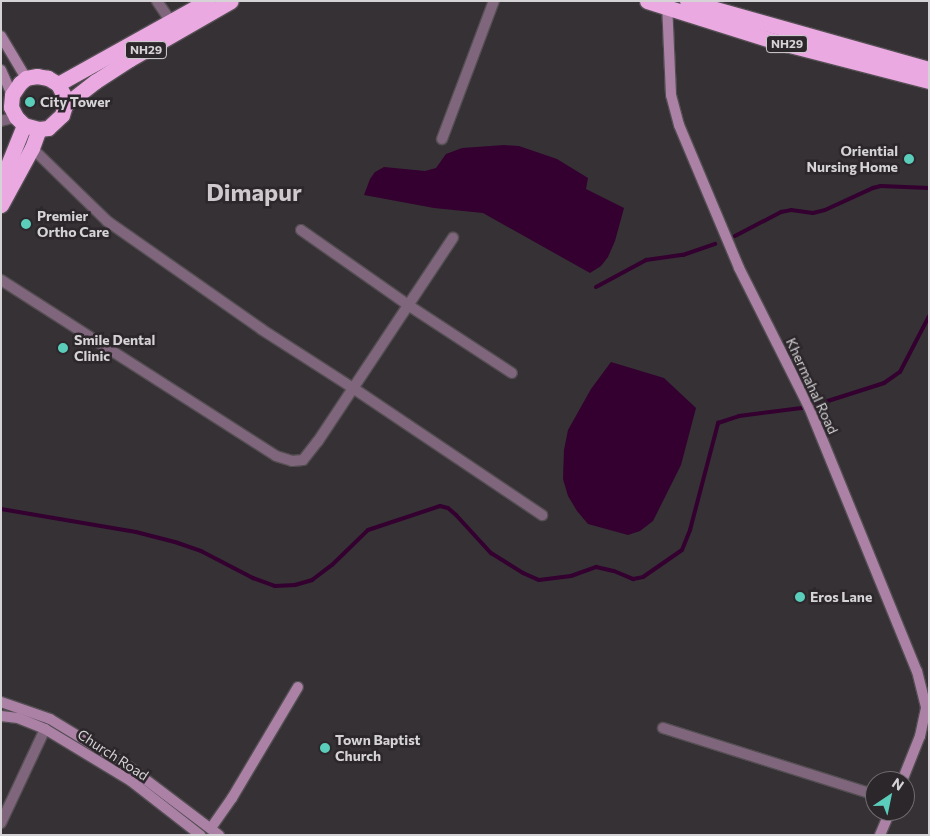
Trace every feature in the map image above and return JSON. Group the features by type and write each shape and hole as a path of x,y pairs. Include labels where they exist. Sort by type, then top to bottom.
{"highway":[{"name":"NH29","path":"58,84 207,1"},
{"name":"NH29","path":"20,123 48,128 62,115 65,106 130,58 231,1"},
{"name":"NH29","path":"647,1 667,5 774,41 929,81"},
{"name":"NH29","path":"687,1 929,69"},
{"path":"1,205 32,148 11,107 12,95 20,82 26,78 37,76 48,78 58,84 64,94 65,106"},
{"path":"1,182 20,123"}],"street":[{"path":"157,1 171,22"},
{"path":"442,139 494,1"},
{"name":"Khermahal Road","path":"667,5 671,95 679,125 739,268 809,407 917,672 927,709 920,736 906,771"},
{"path":"1,36 26,78"},
{"path":"1,70 12,95"},
{"path":"32,148 107,221 261,329 353,388 542,515"},
{"path":"301,230 408,305 512,373"},
{"path":"1,280 276,456 292,461 303,460 318,441 453,238"},
{"path":"1,702 50,719 129,767 215,831 232,798 298,688"},
{"name":"Church Road","path":"1,716 18,718 45,728 131,781 200,835"},
{"path":"1,823 45,728"},
{"path":"663,728 865,792"},
{"path":"880,835 886,821"}],"shaded area":[{"path":"504,145 519,146 557,159 588,178 586,189 624,208 615,241 608,257 601,266 590,273 483,213 434,208 364,195 375,172 384,167 425,171 436,168 446,154 462,148"},
{"path":"611,362 664,378 696,408 681,465 653,521 640,531 628,535 588,524 568,496 563,479 564,450 568,430 591,389"}],"waterway":[{"path":"735,236 781,212 791,210 813,213 825,210 881,186 929,188"},
{"path":"596,287 646,260 683,255 715,244"},
{"path":"1,509 136,532 175,542 201,551 253,578 275,586 295,585 312,580 332,565 368,530 440,506 448,508 456,515 491,553 523,573 539,580 571,576 596,567 614,571 633,579 643,577 682,550 690,530 718,423 739,416 809,407 884,383 900,372 929,316"}],"place":[{"name":"City Tower","path":"30,102"},
{"name":"Oriential Nursing Home","path":"909,159"},
{"name":"Premier Ortho Care","path":"26,224"},
{"name":"Smile Dental Clinic","path":"63,348"},
{"name":"Eros Lane","path":"800,597"},
{"name":"Town Baptist Church","path":"325,748"}],"district":[{"name":"Dimapur","path":"254,192"}]}
